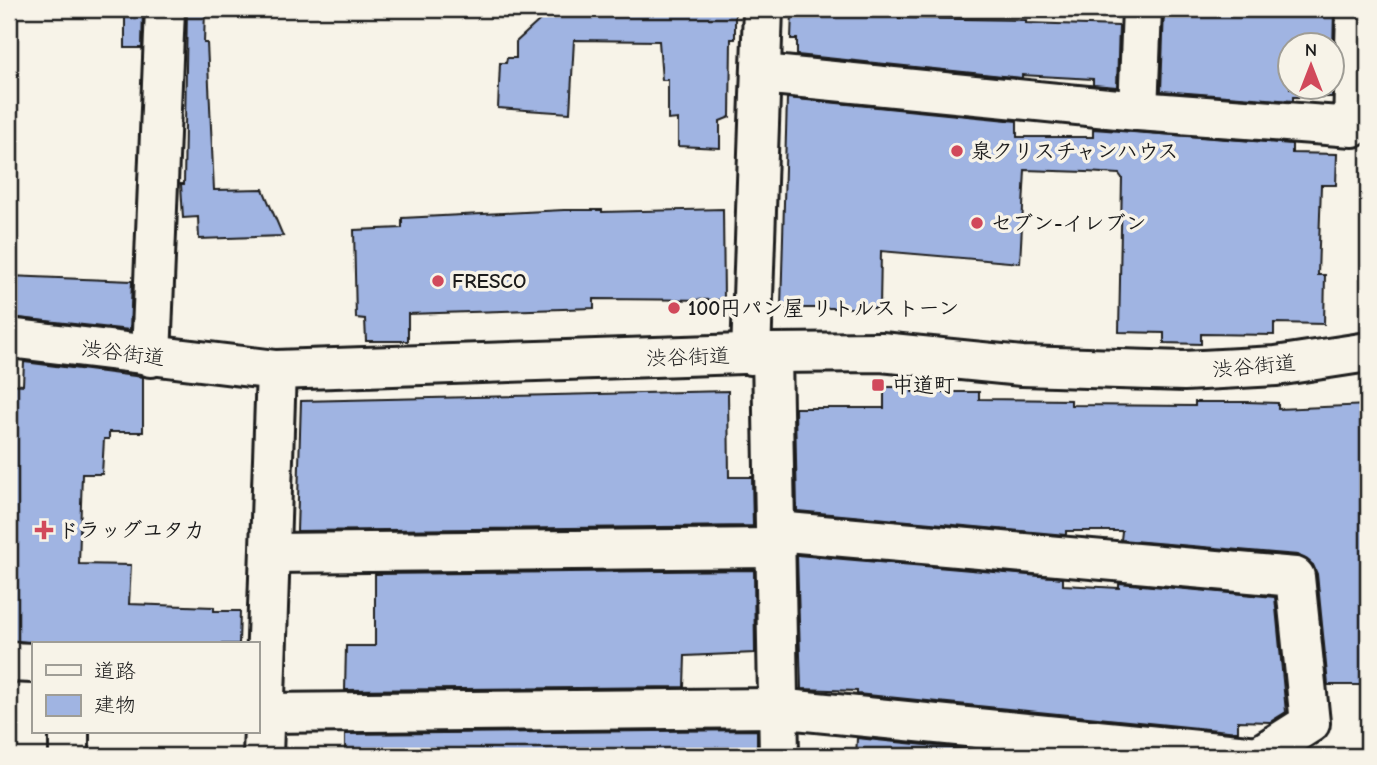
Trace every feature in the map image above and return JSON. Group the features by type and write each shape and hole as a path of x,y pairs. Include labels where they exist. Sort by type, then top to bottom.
{"street":[{"path":"151,356 165,9"},
{"path":"763,9 762,354 776,540 776,708 779,756"},
{"path":"1138,111 1142,9"},
{"path":"762,74 1138,111 1353,127 1356,9"},
{"name":"渋谷街道","path":"9,338 276,370 881,352 1022,366 1184,371 1276,366 1368,352"},
{"path":"263,756 276,370"},
{"path":"264,713 776,708 1201,754 1258,756 1310,723 1295,577 776,540 271,552"},
{"path":"9,662 32,663"},
{"path":"69,734 69,756"}],"building":[{"path":"125,9 143,9 142,48 125,48"},
{"path":"187,9 205,9 204,43 207,43 214,190 263,189 283,236 199,239 198,217 183,218 181,184 184,184"},
{"path":"552,9 735,9 735,39 731,39 730,117 720,121 720,148 678,146 678,119 668,120 668,80 662,80 659,41 574,40 570,113 498,108 500,63 506,63 507,58 516,58 516,42"},
{"path":"1164,9 1334,9 1333,32 1276,32 1276,100 1161,91"},
{"path":"792,11 859,11 898,13 898,18 1026,20 1026,23 1119,26 1117,87 1093,85 1093,79 1022,75 1022,78 797,55 797,39 791,39"},
{"path":"787,98 1017,121 1017,137 1093,137 1093,129 1292,144 1292,153 1337,154 1336,185 1321,185 1318,275 1325,275 1324,324 1274,323 1274,335 1201,334 1201,344 1164,343 1164,333 1119,332 1122,178 1119,174 1025,170 1020,263 881,251 880,308 781,308"},
{"path":"723,209 724,300 594,299 594,308 408,314 408,341 366,341 365,319 356,318 354,230 402,228 402,218 564,210 602,212"},
{"path":"9,276 132,281 130,330 9,317"},
{"path":"24,362 143,377 143,432 109,432 109,439 104,439 102,474 82,474 79,564 131,565 129,604 214,607 214,611 240,611 239,642 32,643 9,640 9,384 23,385"},
{"path":"884,387 912,387 912,392 979,392 979,399 1071,400 1071,405 1195,406 1195,402 1246,402 1278,403 1278,409 1368,405 1368,685 1328,685 1317,574 1313,565 1298,555 1121,540 1122,531 1066,531 1066,535 797,511 795,408 884,408"},
{"path":"728,391 729,477 752,477 753,526 297,531 301,401"},
{"path":"797,555 1063,578 1063,585 1119,588 1119,583 1275,597 1286,712 1270,722 1238,721 1238,732 857,694 857,691 801,689"},
{"path":"754,570 755,653 685,656 684,687 345,690 346,646 375,646 375,574"},
{"path":"757,730 757,755 345,756 345,734"},
{"path":"857,738 1004,753 1004,756 856,756"}],"place":[{"name":"泉クリスチャンハウス","path":"957,151"},
{"name":"セブン-イレブン","path":"977,223"},
{"name":"FRESCO","path":"438,281"},
{"name":"100円パン屋 リトルストーン","path":"674,308"},
{"name":"中道町","path":"878,385"},
{"name":"ドラッグユタカ","path":"44,530"}]}
